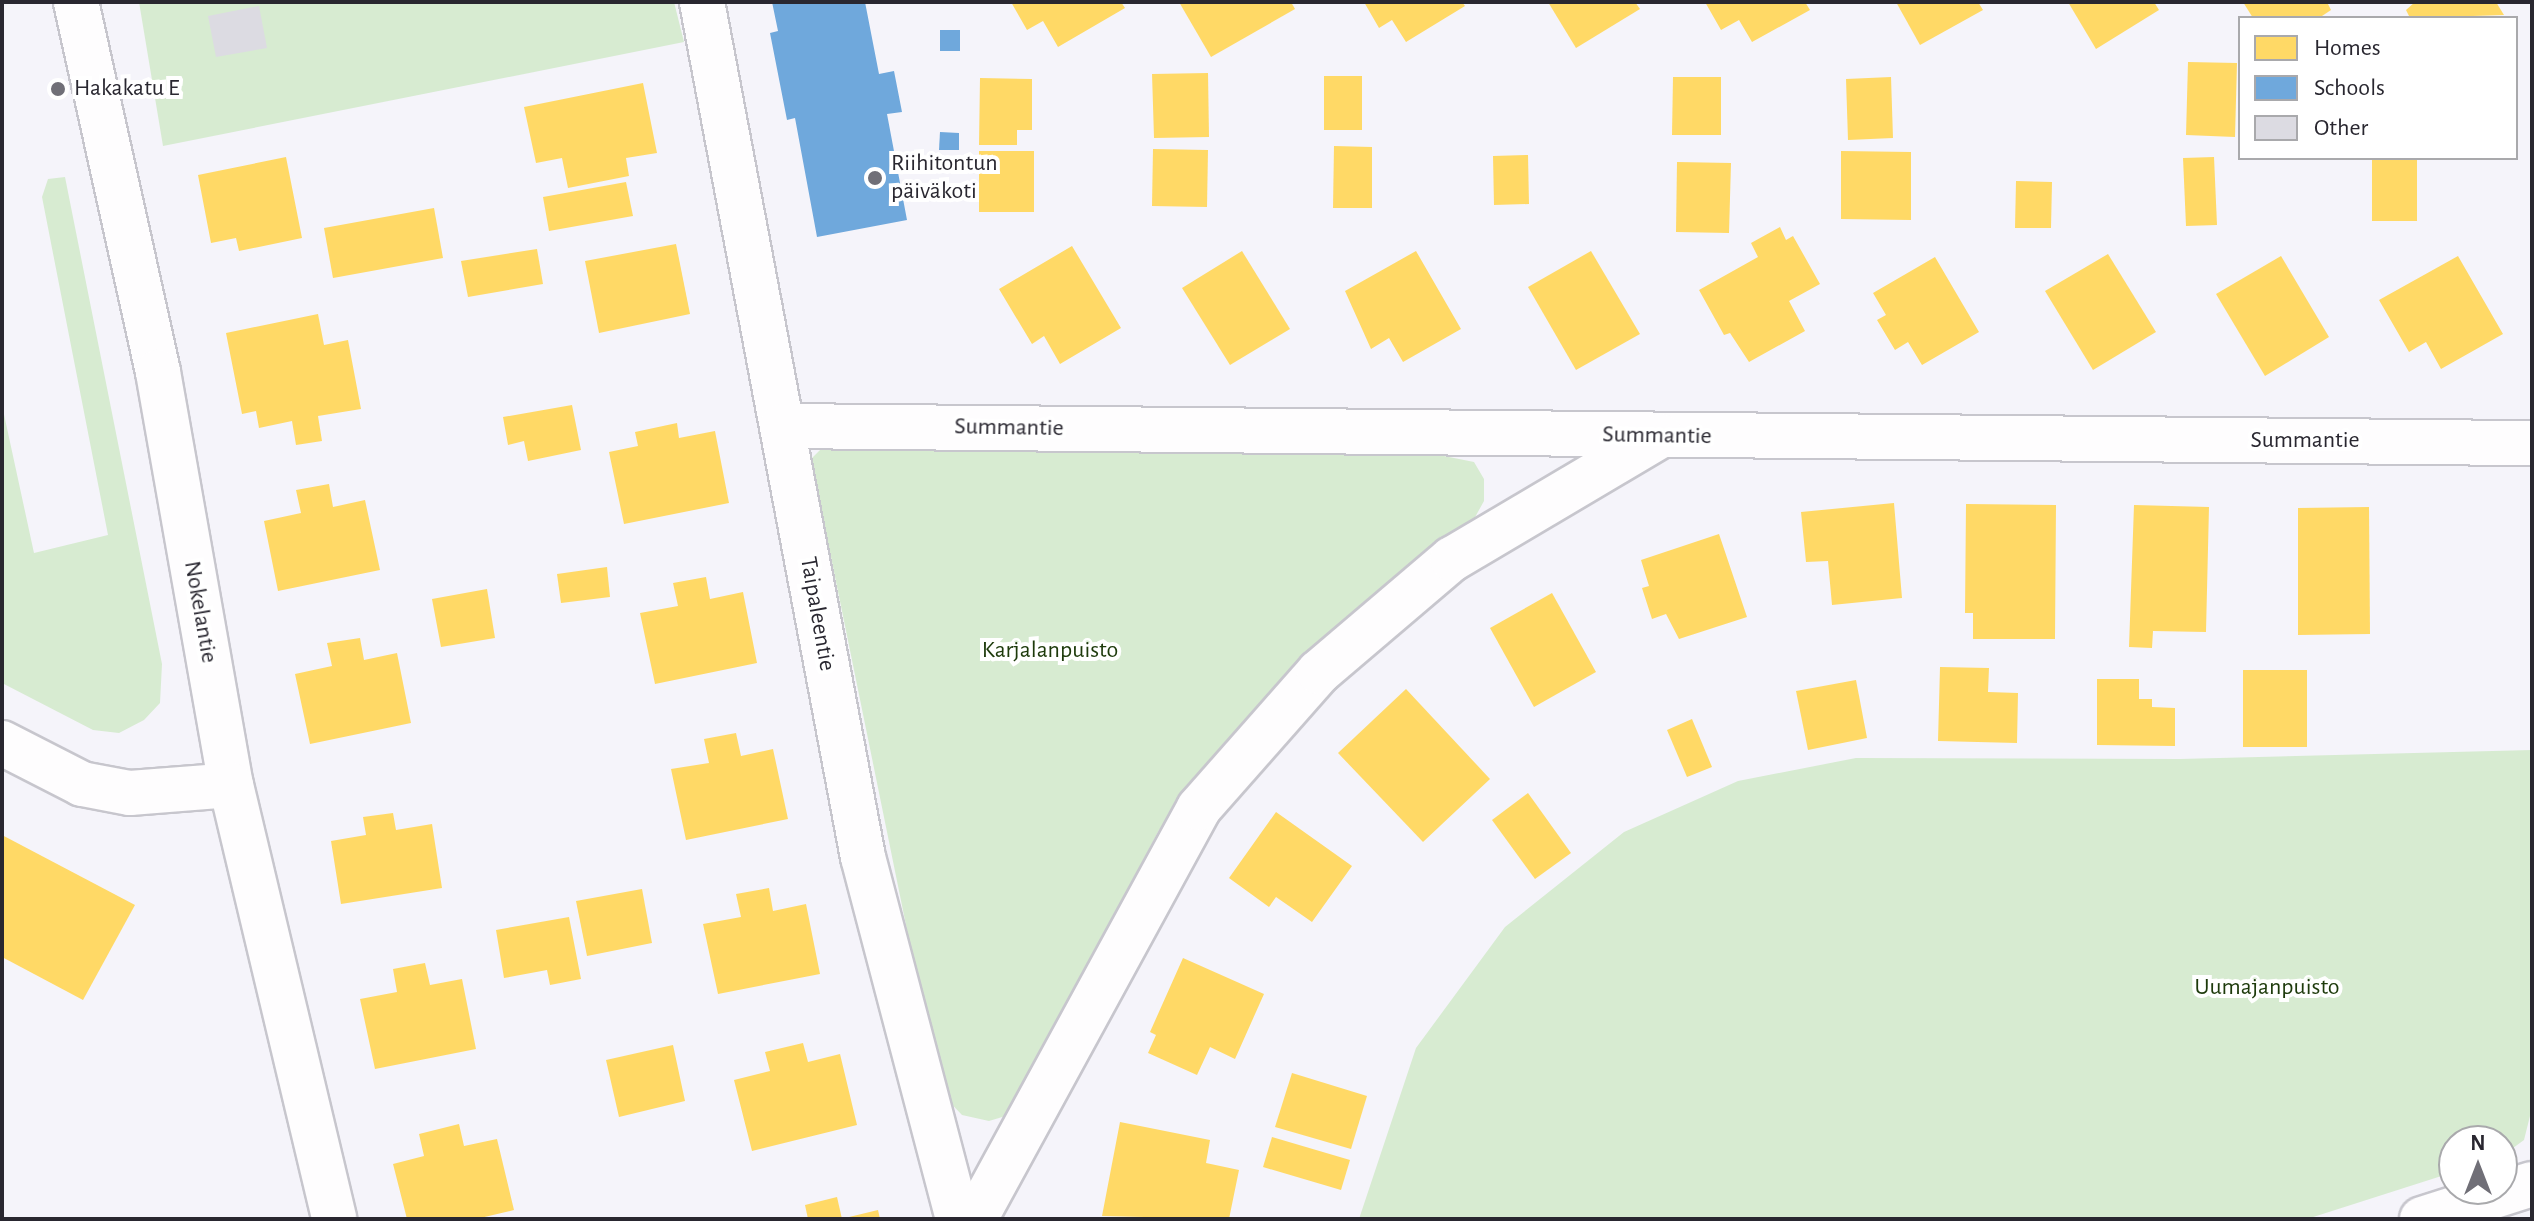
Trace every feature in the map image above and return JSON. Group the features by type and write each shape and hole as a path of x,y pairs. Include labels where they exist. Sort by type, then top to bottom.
{"street":[{"name":"Nokelantie","path":"76,2 158,372 231,785 334,1219"},
{"name":"Taipaleentie","path":"702,2 863,857 958,1219"},
{"name":"Summantie","path":"782,426 2532,443"},
{"path":"975,1219 1199,808 1319,672 1452,559 1660,436"},
{"path":"2,743 82,784 130,793 231,785"},
{"path":"2422,1219 2532,1184"}],"green space":[{"path":"139,2 674,2 684,42 163,146"},
{"path":"65,177 162,664 160,703 144,720 119,733 93,730 2,683 2,405 34,553 108,535 42,197 48,179"},
{"name":"Karjalanpuisto","path":"821,449 1444,456 1474,462 1484,479 1484,501 1474,519 1296,663 1159,830 1009,1115 989,1121 962,1115 940,1092 811,459"},
{"name":"Uumajanpuisto","path":"2532,750 2532,1108 2524,1140 2518,1144 2518,1125 2438,1125 2438,1177 2307,1219 1359,1219 1416,1048 1505,927 1624,832 1738,781 1856,758 2180,759"}],"building: Homes":[{"path":"1011,2 1121,2 1125,8 1058,47 1043,21 1027,30"},
{"path":"1179,2 1291,2 1295,9 1211,57"},
{"path":"1364,2 1462,2 1465,6 1406,42 1392,20 1379,28"},
{"path":"1548,2 1635,2 1640,9 1576,48"},
{"path":"1705,2 1805,2 1810,10 1752,42 1739,20 1721,30"},
{"path":"1896,2 1978,2 1983,10 1920,45"},
{"path":"2068,2 2154,2 2159,10 2096,49"},
{"path":"2243,2 2327,2 2331,10 2322,16 2252,16"},
{"path":"2415,2 2496,2 2504,15 2409,16 2406,10"},
{"path":"2188,62 2237,63 2235,137 2186,135"},
{"path":"1208,73 1209,137 1154,138 1152,74"},
{"path":"1324,76 1362,76 1362,130 1324,130"},
{"path":"1673,77 1721,77 1721,135 1672,135"},
{"path":"1891,77 1893,138 1848,140 1846,79"},
{"path":"980,78 1032,79 1032,130 1017,130 1017,145 979,145"},
{"path":"643,83 657,153 626,158 629,176 568,188 562,158 536,163 524,107"},
{"path":"1334,146 1372,147 1372,208 1333,208"},
{"path":"1153,149 1208,150 1207,207 1152,206"},
{"path":"979,151 1034,151 1034,212 979,212"},
{"path":"1841,151 1911,152 1911,220 1841,219"},
{"path":"1528,155 1529,204 1494,205 1493,156"},
{"path":"286,157 302,238 239,251 236,238 211,243 198,175"},
{"path":"2214,157 2217,225 2186,226 2183,158"},
{"path":"2372,160 2417,160 2417,221 2372,221"},
{"path":"1677,162 1731,163 1729,233 1676,232"},
{"path":"2016,181 2052,182 2051,228 2015,228"},
{"path":"626,182 633,216 549,231 543,197"},
{"path":"434,208 443,258 333,278 324,228"},
{"path":"1780,227 1786,240 1793,236 1820,284 1789,301 1805,331 1749,362 1730,333 1724,335 1699,290 1758,257 1751,243"},
{"path":"676,244 690,314 599,333 585,261"},
{"path":"1072,246 1121,328 1060,364 1044,336 1032,344 999,289"},
{"path":"537,249 543,284 468,297 461,261"},
{"path":"1242,251 1290,329 1230,365 1182,288"},
{"path":"1416,251 1461,329 1403,362 1389,338 1371,349 1345,291"},
{"path":"1591,251 1640,334 1576,370 1528,287"},
{"path":"2108,254 2156,332 2093,370 2045,291"},
{"path":"2281,256 2329,337 2265,376 2216,294"},
{"path":"2458,256 2503,334 2441,369 2426,342 2409,352 2379,300"},
{"path":"1935,257 1979,332 1922,365 1908,342 1895,350 1877,320 1886,315 1873,293"},
{"path":"318,314 324,345 348,340 361,409 318,416 322,441 296,445 292,421 259,428 256,411 242,414 226,333"},
{"path":"572,405 581,450 528,461 524,441 508,445 503,417"},
{"path":"677,423 679,438 715,431 729,503 624,524 609,452 638,446 635,432"},
{"path":"329,484 333,507 365,500 380,570 278,591 264,521 301,513 296,490"},
{"path":"1894,503 1902,598 1832,605 1828,561 1806,562 1801,512"},
{"path":"1966,504 2056,505 2055,639 1973,639 1973,613 1965,613"},
{"path":"2134,505 2209,507 2206,632 2153,631 2152,648 2129,647"},
{"path":"2369,507 2370,634 2298,635 2298,508"},
{"path":"1719,534 1747,617 1679,639 1666,614 1652,619 1642,588 1649,586 1641,560"},
{"path":"607,567 610,597 561,603 557,574"},
{"path":"706,577 710,599 743,592 757,663 655,684 640,613 678,606 673,583"},
{"path":"487,589 495,638 441,647 432,599"},
{"path":"1552,593 1596,672 1534,707 1490,628"},
{"path":"360,638 364,660 397,653 411,723 310,744 295,674 332,666 327,643"},
{"path":"1940,667 1989,668 1988,692 2018,693 2017,743 1938,741"},
{"path":"2243,670 2307,670 2307,747 2243,747"},
{"path":"2097,679 2139,679 2139,699 2152,699 2152,707 2175,708 2175,746 2097,745"},
{"path":"1856,680 1867,738 1808,750 1796,691"},
{"path":"1406,689 1490,779 1423,842 1338,753"},
{"path":"1692,719 1712,767 1687,777 1667,730"},
{"path":"736,733 741,756 773,749 788,819 686,840 671,769 709,763 704,739"},
{"path":"1528,793 1571,853 1535,879 1492,820"},
{"path":"1276,812 1352,866 1312,922 1276,897 1269,907 1229,878"},
{"path":"393,813 396,830 432,824 442,888 341,904 331,841 366,835 363,817"},
{"path":"2,835 135,905 83,1000 2,957"},
{"path":"769,888 773,911 806,904 820,974 718,994 703,924 741,917 736,894"},
{"path":"642,889 652,943 587,956 576,901"},
{"path":"569,917 581,979 550,985 547,970 504,978 496,930"},
{"path":"1183,958 1264,994 1235,1059 1210,1047 1197,1075 1148,1053 1156,1035 1150,1032"},
{"path":"425,963 430,985 462,979 476,1049 375,1069 360,999 397,992 393,969"},
{"path":"803,1043 808,1062 840,1054 857,1125 752,1151 734,1080 770,1071 765,1052"},
{"path":"673,1045 685,1101 619,1117 606,1060"},
{"path":"1292,1073 1367,1096 1351,1149 1275,1127"},
{"path":"1120,1122 1210,1140 1206,1163 1239,1170 1229,1219 1102,1216"},
{"path":"459,1124 464,1146 497,1139 514,1210 476,1219 407,1219 393,1164 424,1156 419,1134"},
{"path":"1272,1137 1350,1160 1341,1190 1263,1167"},
{"path":"837,1197 842,1219 808,1219 805,1205"},
{"path":"878,1210 880,1219 845,1219 845,1218"}],"building: Schools":[{"path":"772,2 865,2 879,74 894,71 902,112 887,114 907,220 817,237 795,118 787,120 770,33 778,31"},
{"path":"940,30 960,30 960,51 940,51"},
{"path":"940,132 959,133 959,150 939,150"}],"building: Other":[{"path":"259,6 267,48 216,57 208,16"}],"place":[{"name":"Hakakatu E","path":"58,89"},
{"name":"Riihitontun päiväkoti","path":"875,178"}]}
